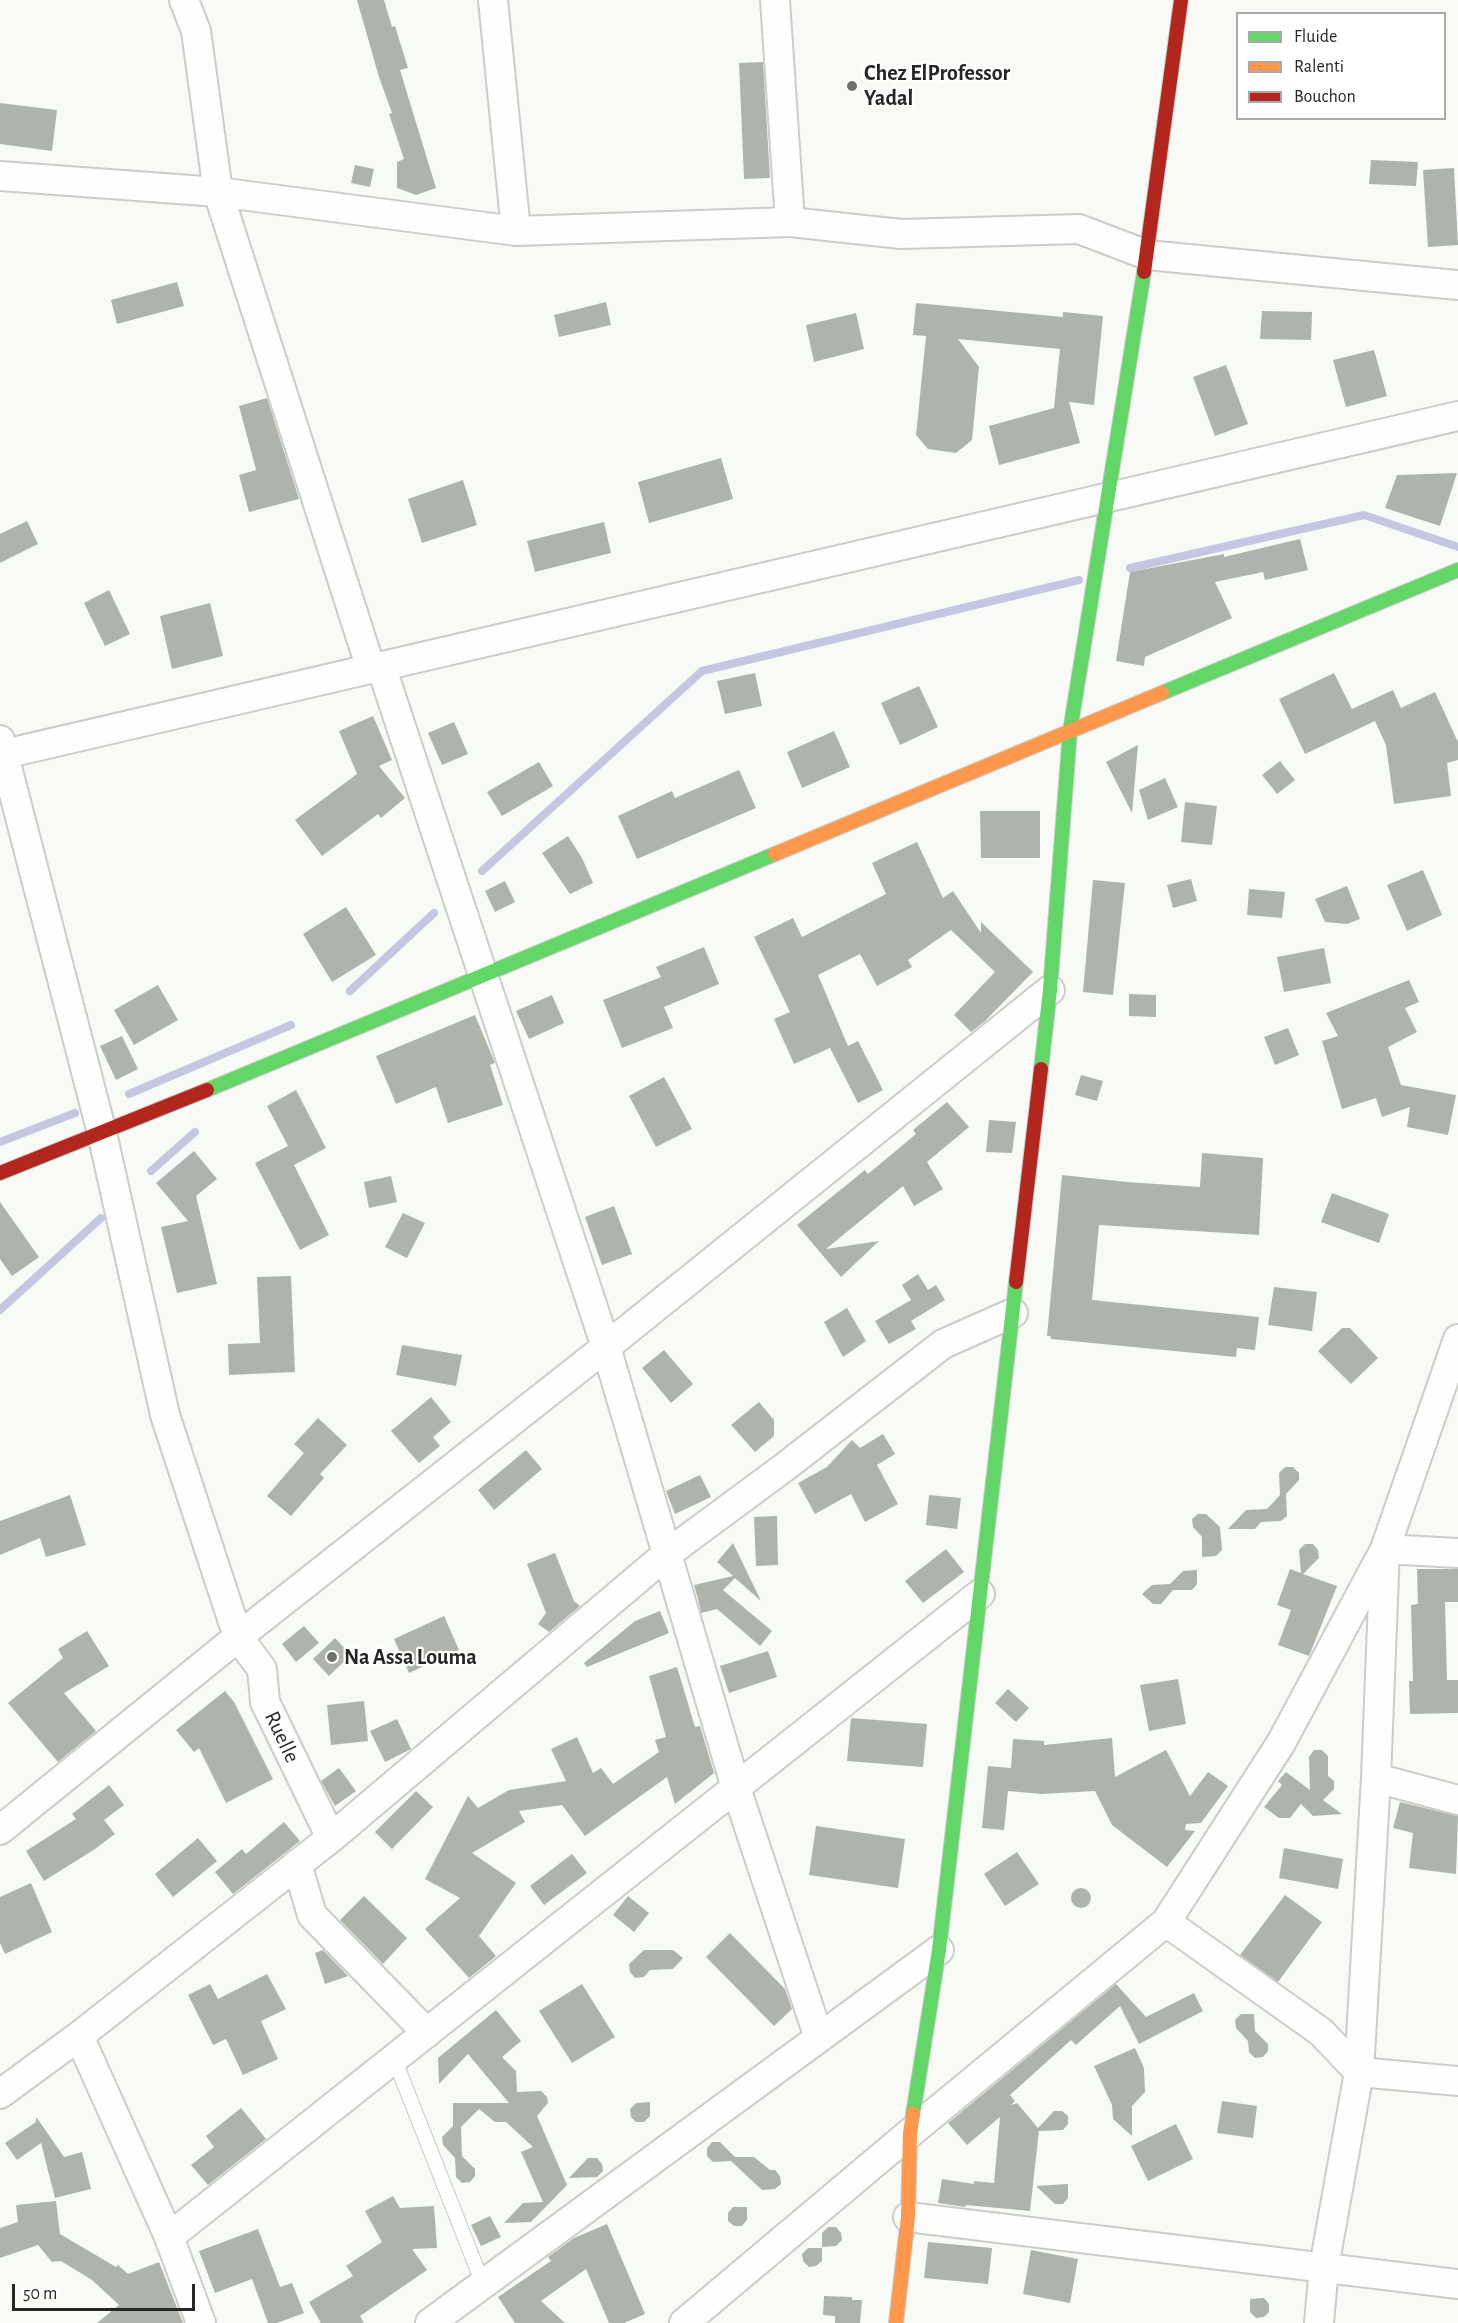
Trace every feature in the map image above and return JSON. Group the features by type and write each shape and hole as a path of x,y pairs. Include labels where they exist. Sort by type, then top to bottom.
{"street":[{"path":"184,0 196,31 218,192 376,668 483,975 606,1347 736,1788 819,2038"},
{"path":"493,0 516,231"},
{"path":"775,0 790,222"},
{"path":"896,2323 908,2217 910,2133 939,1950 1050,990 1070,731 1147,255 1181,0"},
{"path":"0,176 218,192 516,231 790,222 901,234 1079,229 1147,255 1458,285"},
{"path":"1,750 376,668 1458,416"},
{"path":"0,1173 102,1133 1458,570"},
{"name":"Ruelle","path":"1,750 102,1133 165,1415 238,1637 262,1669 265,1702 331,1838"},
{"path":"0,1830 238,1637 606,1347 1050,990"},
{"path":"0,2094 79,2036 331,1838 667,1554 786,1466 943,1344 1013,1313"},
{"path":"684,2323 1166,1922 1281,1743 1385,1549 1458,1338"},
{"path":"1385,1549 1458,1553"},
{"path":"1319,2323 1324,2267 1359,2072 1376,1778 1385,1549"},
{"path":"170,2237 980,1594"},
{"path":"1376,1778 1458,1800"},
{"path":"297,1864 312,1915 427,2033"},
{"path":"1166,1922 1321,2032 1359,2072 1458,2081"},
{"path":"430,2323 939,1950"},
{"path":"79,2036 170,2237 201,2323"},
{"path":"908,2217 1458,2284"}],"lane":[{"path":"394,2058 483,2284"}],"building":[{"path":"357,0 384,0 392,27 395,26 408,68 400,70 436,188 416,195 397,188 397,162 404,159"},
{"path":"763,62 770,178 744,179 739,63"},
{"path":"0,103 57,110 52,151 0,144"},
{"path":"1371,160 1418,162 1416,186 1369,184"},
{"path":"355,165 374,169 370,187 351,183"},
{"path":"1454,168 1458,245 1428,247 1423,170"},
{"path":"177,282 184,306 117,324 111,300"},
{"path":"606,302 611,325 559,337 554,315"},
{"path":"916,303 1063,317 1063,312 1103,316 1094,405 1069,402 1080,443 999,465 989,426 1054,408 1060,349 958,339 979,367 972,440 956,453 928,449 916,435 926,336 913,335"},
{"path":"1262,311 1312,312 1311,340 1260,339"},
{"path":"856,313 864,349 814,362 806,325"},
{"path":"1374,350 1387,396 1346,407 1333,360"},
{"path":"1226,365 1248,424 1215,436 1193,377"},
{"path":"267,398 299,499 249,512 239,475 256,470 239,406"},
{"path":"721,458 733,499 649,523 638,482"},
{"path":"1457,473 1440,526 1385,508 1397,475"},
{"path":"463,480 477,525 422,543 408,499"},
{"path":"27,521 38,544 0,563 0,534"},
{"path":"604,522 611,553 535,572 527,541"},
{"path":"1300,539 1308,570 1265,580 1263,572 1215,582 1232,618 1145,657 1144,666 1116,661 1130,572 1224,554 1224,557"},
{"path":"109,590 130,634 105,646 84,603"},
{"path":"210,603 223,656 172,669 160,616"},
{"path":"755,673 762,706 725,714 717,681"},
{"path":"1334,673 1352,709 1393,690 1401,708 1435,692 1458,742 1458,760 1447,763 1451,796 1394,804 1386,745 1375,721 1305,754 1279,699"},
{"path":"919,686 938,727 900,745 881,703"},
{"path":"373,716 392,760 379,766 405,798 381,818 378,814 322,856 295,820 357,774 339,731"},
{"path":"454,722 468,754 442,765 428,733"},
{"path":"834,731 850,767 802,788 787,752"},
{"path":"1138,745 1132,813 1106,762"},
{"path":"1280,761 1295,780 1277,794 1262,775"},
{"path":"539,762 553,786 502,816 487,792"},
{"path":"739,770 756,808 637,859 618,816 672,791 675,798"},
{"path":"1165,778 1178,807 1148,820 1139,790"},
{"path":"1185,802 1217,806 1212,845 1181,842"},
{"path":"980,811 1040,811 1040,858 981,858"},
{"path":"568,836 582,858 593,883 570,894 542,853"},
{"path":"917,842 943,898 953,891 981,933 981,922 1033,972 985,1021 971,1032 954,1015 995,972 951,930 908,960 912,967 877,986 860,954 818,975 848,1046 858,1041 883,1090 858,1103 830,1048 794,1064 774,1019 790,1012 754,937 793,918 802,937 886,894 872,863"},
{"path":"1423,870 1442,915 1407,931 1387,885"},
{"path":"1191,879 1197,901 1173,908 1167,885"},
{"path":"1093,880 1125,883 1113,995 1083,992"},
{"path":"505,881 515,902 495,912 485,891"},
{"path":"1347,886 1360,919 1347,924 1325,922 1315,899"},
{"path":"1249,889 1285,892 1282,918 1247,915"},
{"path":"346,907 376,955 332,982 303,934"},
{"path":"704,947 719,984 664,1007 673,1028 622,1048 603,1000 661,977 656,967"},
{"path":"1324,948 1331,983 1284,992 1277,957"},
{"path":"1409,980 1419,1002 1405,1008 1417,1032 1388,1047 1401,1085 1456,1095 1448,1135 1407,1127 1410,1107 1382,1117 1376,1098 1342,1109 1322,1041 1338,1036 1326,1013"},
{"path":"158,985 178,1020 134,1045 114,1010"},
{"path":"1129,994 1156,995 1156,1017 1129,1016"},
{"path":"552,995 564,1023 529,1039 516,1011"},
{"path":"475,1015 495,1063 490,1065 503,1105 448,1123 436,1087 396,1104 376,1056"},
{"path":"1288,1028 1299,1055 1275,1065 1264,1037"},
{"path":"122,1036 138,1069 116,1080 100,1046"},
{"path":"1081,1075 1103,1081 1097,1101 1075,1095"},
{"path":"664,1077 692,1129 656,1147 629,1096"},
{"path":"296,1090 326,1148 294,1165 329,1235 300,1250 255,1163 288,1146 267,1106"},
{"path":"947,1102 969,1127 927,1162 943,1189 914,1206 903,1186 826,1249 879,1241 841,1277 797,1225 865,1170 868,1174 916,1134 913,1130"},
{"path":"989,1120 1016,1122 1012,1153 986,1152"},
{"path":"194,1151 217,1179 196,1196 217,1284 177,1293 161,1227 188,1221 156,1183"},
{"path":"1202,1153 1263,1158 1259,1235 1099,1225 1092,1300 1259,1317 1255,1350 1237,1348 1236,1357 1051,1339 1047,1336 1062,1175 1200,1187"},
{"path":"391,1176 397,1202 369,1208 364,1182"},
{"path":"1332,1193 1389,1214 1379,1243 1321,1222"},
{"path":"0,1202 39,1257 12,1276 0,1259"},
{"path":"614,1206 632,1254 602,1265 585,1217"},
{"path":"403,1213 425,1223 407,1258 385,1247"},
{"path":"918,1274 928,1290 936,1285 945,1300 911,1321 916,1329 889,1344 875,1321 911,1300 902,1285"},
{"path":"291,1276 295,1372 229,1375 228,1344 260,1343 257,1277"},
{"path":"1274,1287 1317,1292 1312,1331 1268,1325"},
{"path":"847,1308 866,1341 843,1357 824,1322"},
{"path":"1342,1328 1350,1328 1378,1358 1351,1384 1318,1351"},
{"path":"402,1345 462,1355 456,1386 396,1375"},
{"path":"664,1350 693,1384 671,1403 642,1368"},
{"path":"431,1397 451,1422 433,1437 440,1446 419,1463 391,1431"},
{"path":"759,1402 774,1420 774,1436 755,1452 731,1425"},
{"path":"318,1418 347,1445 320,1474 324,1478 291,1516 267,1496 304,1453 294,1444"},
{"path":"883,1434 895,1454 877,1465 898,1504 865,1522 851,1494 815,1514 798,1483 827,1467 852,1440 860,1448"},
{"path":"526,1450 542,1469 494,1510 478,1490"},
{"path":"1285,1467 1293,1467 1299,1473 1299,1480 1286,1494 1287,1516 1281,1521 1261,1522 1255,1529 1228,1529 1246,1510 1267,1509 1280,1495 1279,1473"},
{"path":"700,1475 711,1497 675,1514 666,1491"},
{"path":"70,1495 86,1545 46,1557 40,1538 0,1555 0,1521"},
{"path":"929,1495 961,1498 957,1529 926,1525"},
{"path":"1198,1514 1206,1514 1220,1527 1222,1550 1216,1556 1202,1557 1202,1537 1193,1527 1192,1519"},
{"path":"777,1516 778,1565 756,1566 754,1517"},
{"path":"733,1543 761,1601 735,1578 723,1590 772,1631 760,1646 717,1609 701,1613 694,1585 733,1576 717,1562"},
{"path":"1305,1544 1313,1544 1318,1550 1319,1558 1303,1574 1337,1586 1309,1656 1278,1645 1291,1610 1277,1605 1290,1569 1301,1573 1299,1550"},
{"path":"946,1549 964,1572 923,1603 905,1581"},
{"path":"555,1553 574,1601 580,1606 549,1632 538,1624 546,1613 527,1564"},
{"path":"1417,1569 1458,1569 1458,1602 1445,1602 1447,1680 1458,1680 1458,1713 1410,1714 1409,1681 1413,1681 1411,1605 1418,1604"},
{"path":"1197,1570 1197,1584 1192,1590 1173,1590 1161,1604 1153,1604 1142,1594 1152,1585 1170,1584 1183,1571"},
{"path":"660,1611 669,1633 587,1667 584,1663 635,1621"},
{"path":"444,1616 459,1650 409,1673 394,1639"},
{"path":"304,1626 319,1643 296,1662 282,1644"},
{"path":"87,1631 109,1666 64,1693 96,1731 58,1762 8,1703 63,1658 58,1649"},
{"name":"Na Assa Louma","path":"335,1638 351,1655 329,1676 313,1659"},
{"path":"768,1651 777,1677 729,1693 720,1666"},
{"path":"677,1667 695,1727 700,1726 714,1773 675,1804 667,1777 585,1836 562,1805 519,1811 525,1822 472,1853 516,1883 479,1936 496,1956 469,1978 425,1929 460,1898 425,1879 468,1796 478,1808 509,1790 566,1781 551,1749 577,1737 593,1773 601,1768 613,1784 659,1752 655,1740 666,1737 649,1676"},
{"path":"1178,1679 1186,1724 1149,1731 1140,1685"},
{"path":"1008,1689 1029,1708 1016,1722 995,1703"},
{"path":"225,1691 234,1702 273,1779 226,1803 199,1748 194,1752 176,1730"},
{"path":"364,1701 368,1741 331,1745 327,1705"},
{"path":"851,1718 927,1724 923,1767 847,1761"},
{"path":"397,1719 411,1749 385,1762 370,1731"},
{"path":"1112,1738 1115,1777 1166,1750 1190,1796 1208,1772 1228,1786 1201,1823 1186,1824 1185,1830 1195,1831 1167,1867 1112,1825 1095,1791 1042,1794 1008,1791 1004,1830 982,1828 988,1766 1011,1768 1013,1739 1044,1741 1044,1745"},
{"path":"1314,1750 1322,1750 1328,1756 1328,1776 1334,1781 1334,1789 1323,1800 1342,1814 1313,1816 1301,1804 1290,1818 1279,1818 1264,1807 1282,1785 1278,1781 1286,1772 1310,1790 1309,1757"},
{"path":"339,1768 356,1791 335,1806 321,1781"},
{"path":"109,1785 124,1805 104,1820 115,1834 44,1881 26,1851 76,1819 72,1814"},
{"path":"416,1791 433,1807 392,1849 375,1832"},
{"path":"1400,1802 1458,1816 1456,1874 1409,1868 1413,1833 1393,1828"},
{"path":"284,1822 300,1841 233,1894 215,1872 242,1849 246,1854"},
{"path":"816,1826 905,1839 898,1888 809,1875"},
{"path":"198,1838 217,1861 173,1897 155,1874"},
{"path":"1284,1848 1343,1859 1338,1889 1279,1878"},
{"path":"1017,1852 1039,1884 1005,1906 984,1874"},
{"path":"572,1854 587,1873 544,1905 530,1886"},
{"path":"31,1883 52,1932 5,1954 0,1943 0,1897"},
{"path":"1081,1888 1088,1891 1091,1898 1088,1905 1081,1908 1074,1905 1071,1898 1074,1891"},
{"path":"1285,1895 1322,1922 1278,1982 1240,1955"},
{"path":"364,1896 407,1938 383,1964 340,1920"},
{"path":"628,1896 649,1913 634,1932 613,1915"},
{"path":"730,1933 785,1989 792,2009 774,2026 706,1957"},
{"path":"323,1950 348,1976 325,1984 315,1953"},
{"path":"644,1950 673,1950 683,1958 673,1969 650,1970 644,1977 635,1978 630,1972 629,1964"},
{"path":"267,1974 286,2009 261,2021 278,2059 243,2075 226,2039 213,2045 188,1995 210,1984 218,1999"},
{"path":"582,1984 615,2037 572,2063 539,2011"},
{"path":"1116,1984 1146,2017 1194,1993 1203,2011 1139,2044 1120,2006 1076,2045 1071,2040 1010,2095 1015,2101 1011,2105 1017,2103 1038,2128 1054,2111 1062,2111 1068,2116 1068,2124 1063,2130 1039,2131 1030,2211 938,2203 942,2179 974,2184 974,2181 994,2183 1000,2117 967,2145 948,2123"},
{"path":"496,2010 521,2041 502,2057 516,2071 517,2092 541,2091 547,2097 548,2103 537,2116 567,2185 531,2222 504,2223 523,2203 543,2202 521,2152 533,2147 506,2122 495,2122 479,2109 461,2127 462,2156 475,2169 475,2176 470,2182 462,2183 456,2177 455,2158 443,2145 442,2137 453,2126 453,2103 509,2103 468,2054 439,2084 438,2058"},
{"path":"1241,2014 1254,2014 1255,2031 1268,2044 1268,2051 1263,2057 1255,2058 1249,2052 1248,2041 1236,2028 1235,2020"},
{"path":"1135,2048 1144,2068 1145,2092 1132,2106 1132,2136 1113,2119 1112,2105 1094,2066"},
{"path":"1222,2101 1257,2106 1253,2138 1217,2133"},
{"path":"650,2102 650,2116 644,2122 636,2122 631,2117 630,2109 636,2103"},
{"path":"241,2108 266,2139 208,2185 191,2165 214,2147 206,2136"},
{"path":"36,2118 64,2157 82,2152 91,2189 55,2198 41,2143 17,2160 5,2143 36,2122"},
{"path":"1176,2124 1193,2159 1148,2181 1131,2146"},
{"path":"712,2142 720,2142 735,2157 754,2157 770,2170 775,2170 780,2176 781,2184 775,2189 762,2190 731,2161 713,2162 707,2156 707,2148"},
{"path":"588,2158 597,2158 602,2164 603,2171 597,2177 569,2178"},
{"path":"1068,2184 1068,2198 1063,2204 1055,2204 1036,2186"},
{"path":"393,2196 400,2208 434,2206 437,2248 412,2249 427,2270 360,2316 364,2323 321,2323 309,2302 353,2276 346,2266 382,2242 365,2211"},
{"path":"56,2201 60,2234 116,2267 118,2265 128,2274 159,2262 183,2323 97,2323 119,2305 92,2280 61,2261 52,2262 38,2245 0,2258 0,2228 18,2222 16,2205"},
{"path":"733,2207 747,2207 747,2220 742,2226 734,2226 728,2221 728,2213"},
{"path":"490,2216 501,2237 481,2246 471,2225"},
{"path":"607,2224 645,2314 624,2323 609,2323 586,2269 541,2301 565,2323 515,2323 498,2297 551,2261 548,2257 574,2238"},
{"path":"828,2227 836,2227 841,2233 842,2240 836,2246 822,2247 822,2233"},
{"path":"258,2229 280,2287 292,2283 304,2313 277,2323 268,2323 252,2279 215,2293 199,2251"},
{"path":"928,2242 992,2248 988,2284 924,2278"},
{"path":"808,2248 822,2248 822,2261 816,2266 809,2267 803,2261 802,2254"},
{"path":"1031,2250 1078,2259 1070,2303 1023,2294"},
{"path":"824,2296 852,2297 852,2300 862,2300 860,2323 835,2323 835,2316 823,2315"},
{"path":"1264,2298 1269,2304 1269,2312 1264,2317 1256,2318 1250,2312 1250,2299"}],"waterway":[{"path":"1130,568 1364,515 1458,547"},
{"path":"482,871 702,671 1079,580"},
{"path":"350,991 434,913"},
{"path":"129,1094 291,1025"},
{"path":"0,1142 75,1113"},
{"path":"151,1171 195,1132"},
{"path":"0,1310 101,1218"}],"traffic: fast":[{"path":"1041,1069 1050,990 1070,731 1144,272"},
{"path":"1162,693 1458,570"},
{"path":"207,1090 775,854"},
{"path":"913,2114 939,1950 1016,1282"}],"traffic: slow":[{"path":"775,854 1162,693"},
{"path":"896,2323 908,2217 910,2133 913,2114"}],"traffic: jam":[{"path":"1144,272 1181,0"},
{"path":"1016,1282 1041,1069"},
{"path":"0,1173 207,1090"}],"place":[{"name":"Chez ElProfessor Yadal","path":"852,86"},
{"name":"Na Assa Louma","path":"332,1657"}]}
